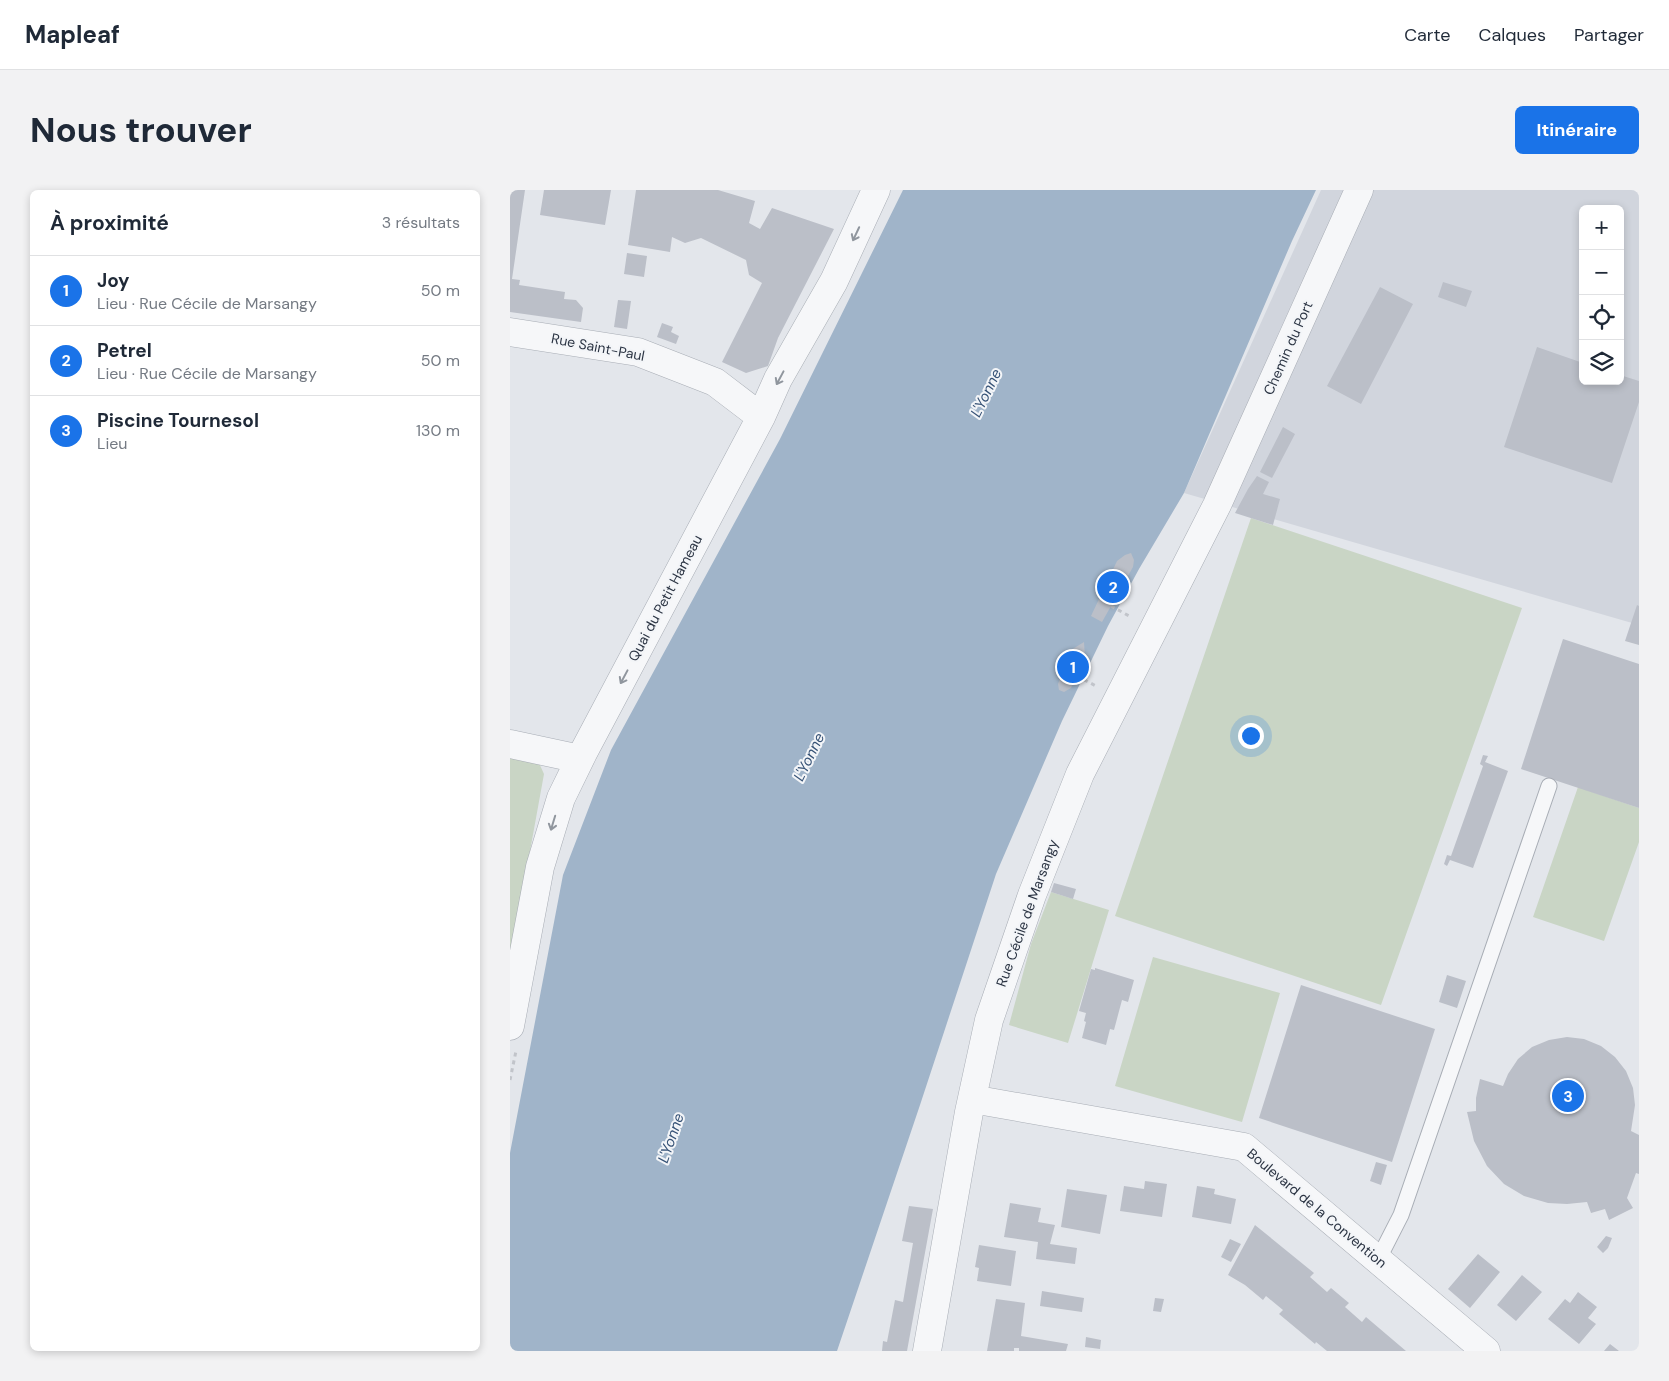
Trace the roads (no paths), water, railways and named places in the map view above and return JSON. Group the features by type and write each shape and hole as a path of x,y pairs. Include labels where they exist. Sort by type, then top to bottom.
{"street":[{"name":"Quai du Petit Hameau","path":"511,1016 540,867 561,798 761,417 778,379 834,281 876,190"},
{"name":"Chemin du Port","path":"1218,505 1359,190"},
{"name":"Rue Saint-Paul","path":"510,332 638,352 715,382 761,417"},
{"name":"Rue Cécile de Marsangy","path":"927,1351 972,1098 988,1020 1032,894 1080,774 1218,505"},
{"path":"510,744 580,759"},
{"name":"Boulevard de la Convention","path":"972,1098 1244,1147 1486,1351"}],"lane":[{"path":"1378,1260 1401,1216 1549,786"}],"water":[{"name":"L'Yonne","path":"903,190 1316,190 1292,241 1184,493 1108,626 1062,721 996,874 837,1351 510,1351 510,1153 563,875 611,750 780,439"}],"place":[{"name":"Petrel","path":"1113,587"},
{"name":"Joy","path":"1073,667"},
{"name":"Piscine Tournesol","path":"1568,1096"}]}
